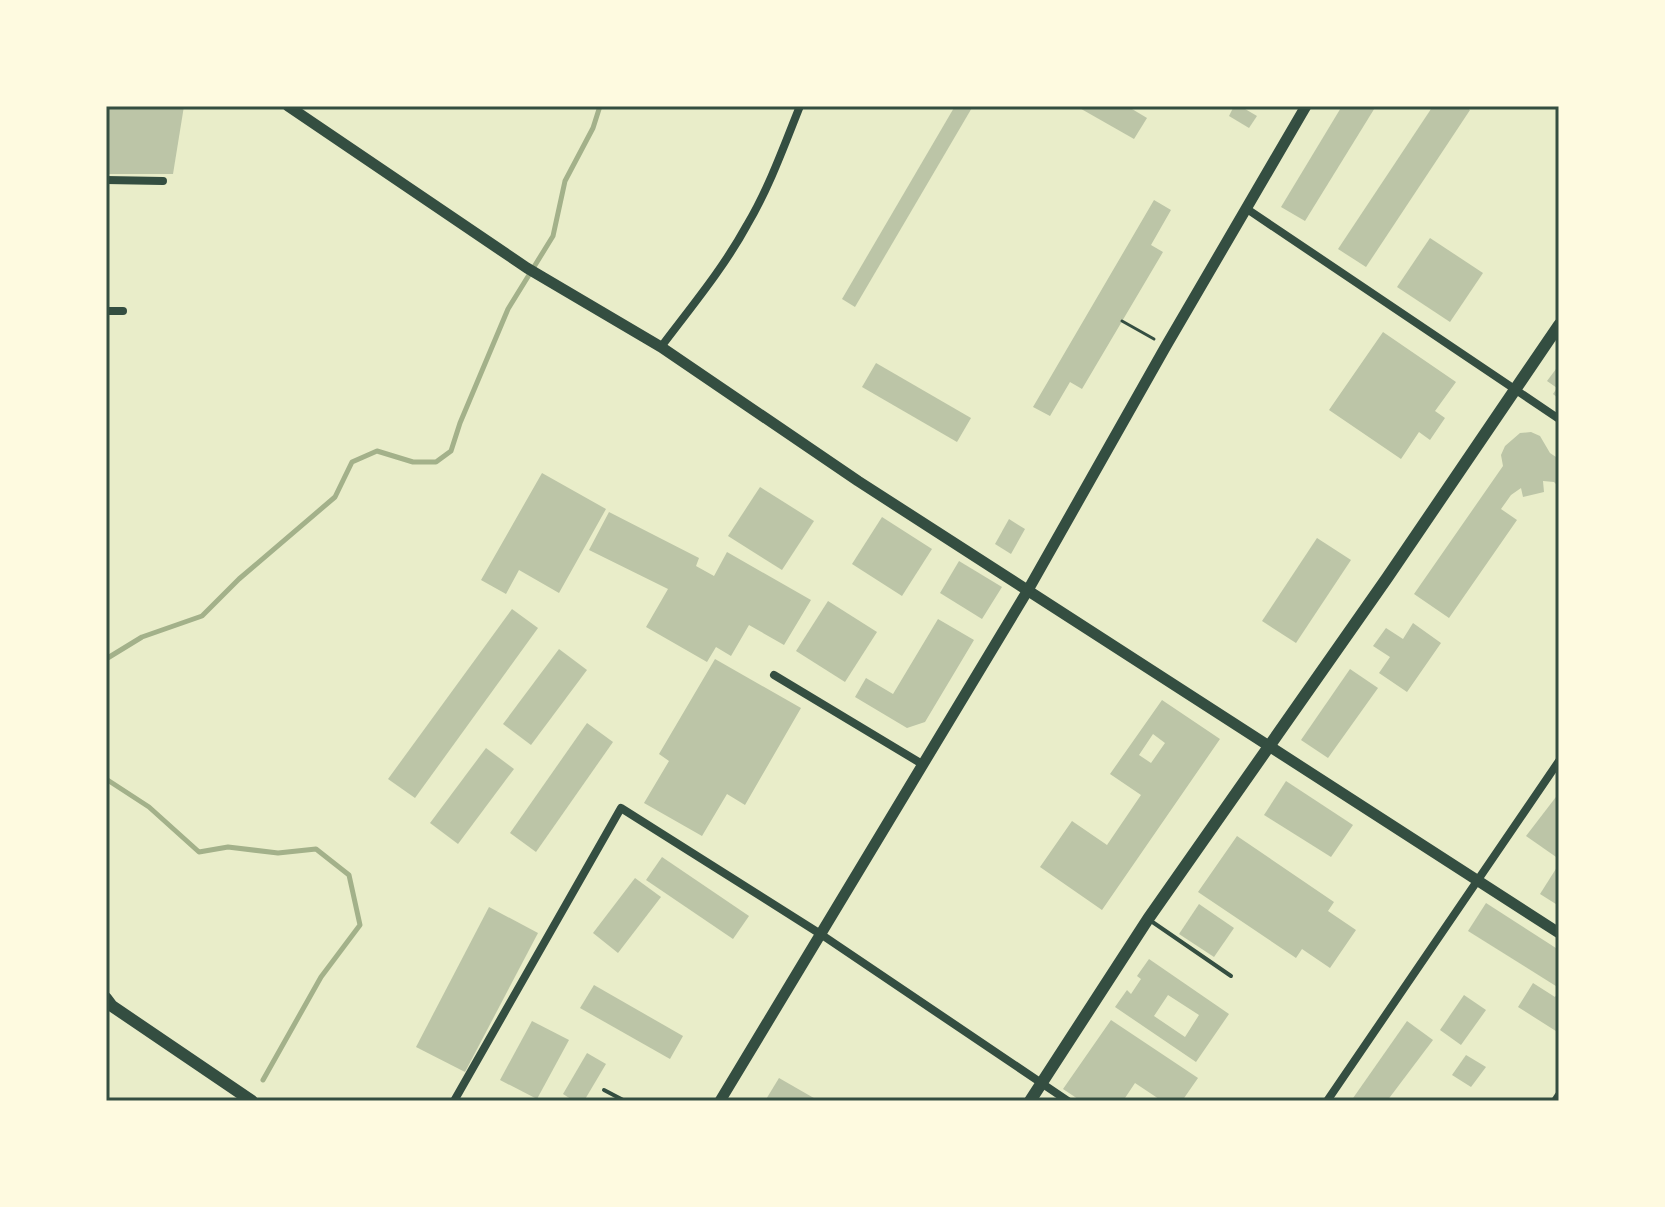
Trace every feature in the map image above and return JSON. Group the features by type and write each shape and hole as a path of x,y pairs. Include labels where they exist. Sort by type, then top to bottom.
{"main road":[{"path":"1030,1101 1148,919 1387,578 1559,325"},
{"path":"108,1006 252,1101"}],"street":[{"path":"288,106 527,268 661,347 858,481 1559,933"},
{"path":"661,347 724,263 748,224 800,106"},
{"path":"720,1101 1028,590 1306,106"},
{"path":"106,180 163,181"},
{"path":"1247,209 1559,419"},
{"path":"106,311 123,311"},
{"path":"774,675 922,764"},
{"path":"1327,1101 1559,761"},
{"path":"454,1101 621,808 822,935 1068,1101"},
{"path":"1555,1101 1559,1095"}],"lane":[{"path":"1148,919 1231,976"},
{"path":"604,1090 625,1101"}],"path":[{"path":"1122,321 1166,346"}],"building":[{"path":"106,106 184,106 173,174 106,174"},
{"path":"955,106 973,106 855,307 842,299"},
{"path":"1076,106 1127,106 1147,118 1134,139"},
{"path":"1234,106 1257,116 1249,128 1229,116"},
{"path":"1342,106 1376,106 1305,221 1281,207"},
{"path":"1433,106 1465,106 1470,110 1366,267 1338,249"},
{"path":"1154,200 1171,210 1151,245 1163,252 1082,389 1070,382 1050,416 1033,407"},
{"path":"1430,238 1483,273 1450,322 1397,287"},
{"path":"1383,332 1456,382 1435,411 1445,418 1430,440 1419,432 1401,459 1329,410"},
{"path":"876,363 971,418 957,442 862,387"},
{"path":"1559,365 1559,399 1553,394 1557,388 1547,381"},
{"path":"1531,432 1540,436 1550,453 1559,459 1559,487 1554,482 1543,481 1544,492 1523,497 1521,488 1511,495 1501,509 1517,520 1449,618 1414,594 1503,466 1501,455 1505,446 1520,433"},
{"path":"542,473 606,509 559,593 519,570 506,594 481,580"},
{"path":"760,487 814,521 782,570 728,536"},
{"path":"609,512 699,558 696,566 714,576 727,552 811,600 784,645 749,625 731,656 716,647 707,662 646,627 668,589 589,550"},
{"path":"882,517 932,549 902,596 852,564"},
{"path":"1009,519 1025,529 1011,554 995,544"},
{"path":"1317,538 1351,560 1296,643 1262,621"},
{"path":"959,561 1002,587 982,619 940,593"},
{"path":"828,601 877,632 845,682 796,651"},
{"path":"512,609 538,628 415,798 388,779"},
{"path":"938,619 974,640 925,722 907,728 855,697 866,678 893,694"},
{"path":"1413,623 1441,643 1407,692 1379,673 1390,657 1373,646 1386,628 1403,639"},
{"path":"559,649 587,670 531,745 503,724"},
{"path":"715,659 801,708 745,805 727,794 702,836 644,803 669,761 659,754"},
{"path":"1350,669 1378,688 1328,758 1301,740"},
{"path":"1162,700 1220,739 1102,910 1040,867 1072,821 1107,845 1141,795 1110,774","holes":["1153,734 1165,743 1151,763 1139,755"]},
{"path":"587,723 613,742 536,852 510,833"},
{"path":"486,748 514,769 458,844 430,823"},
{"path":"1286,781 1353,825 1331,857 1264,815"},
{"path":"1559,793 1559,859 1526,836"},
{"path":"1237,836 1334,902 1328,911 1356,930 1330,968 1302,949 1296,958 1198,892"},
{"path":"662,857 749,916 733,939 646,880"},
{"path":"1559,864 1559,906 1540,894"},
{"path":"635,878 661,897 618,953 593,933"},
{"path":"1486,903 1559,950 1559,988 1468,931"},
{"path":"1199,904 1234,928 1214,957 1179,934"},
{"path":"489,907 538,933 465,1072 416,1047"},
{"path":"1149,959 1229,1014 1196,1062 1115,1007 1127,990 1131,994 1141,979 1137,976","holes":["1168,995 1199,1015 1185,1037 1154,1016"]},
{"path":"1533,983 1555,997 1559,991 1559,1033 1518,1007"},
{"path":"594,985 683,1036 670,1059 580,1008"},
{"path":"1464,995 1486,1010 1461,1045 1440,1030"},
{"path":"1111,1020 1198,1078 1182,1101 1162,1101 1135,1083 1123,1101 1081,1101 1063,1089"},
{"path":"532,1021 569,1040 537,1099 500,1080"},
{"path":"1407,1021 1433,1040 1387,1101 1351,1101"},
{"path":"587,1053 606,1064 584,1101 574,1101 563,1094"},
{"path":"1466,1055 1486,1067 1471,1087 1452,1075"},
{"path":"779,1078 819,1101 765,1101"}],"waterway":[{"path":"106,659 142,637 202,616 239,579 335,497 352,462 377,451 413,462 436,462 451,451 508,309 553,236 565,181 593,128 600,106"},
{"path":"106,779 149,807 199,852 228,847 278,853 316,849 349,875 360,925 321,977 263,1080"}]}
